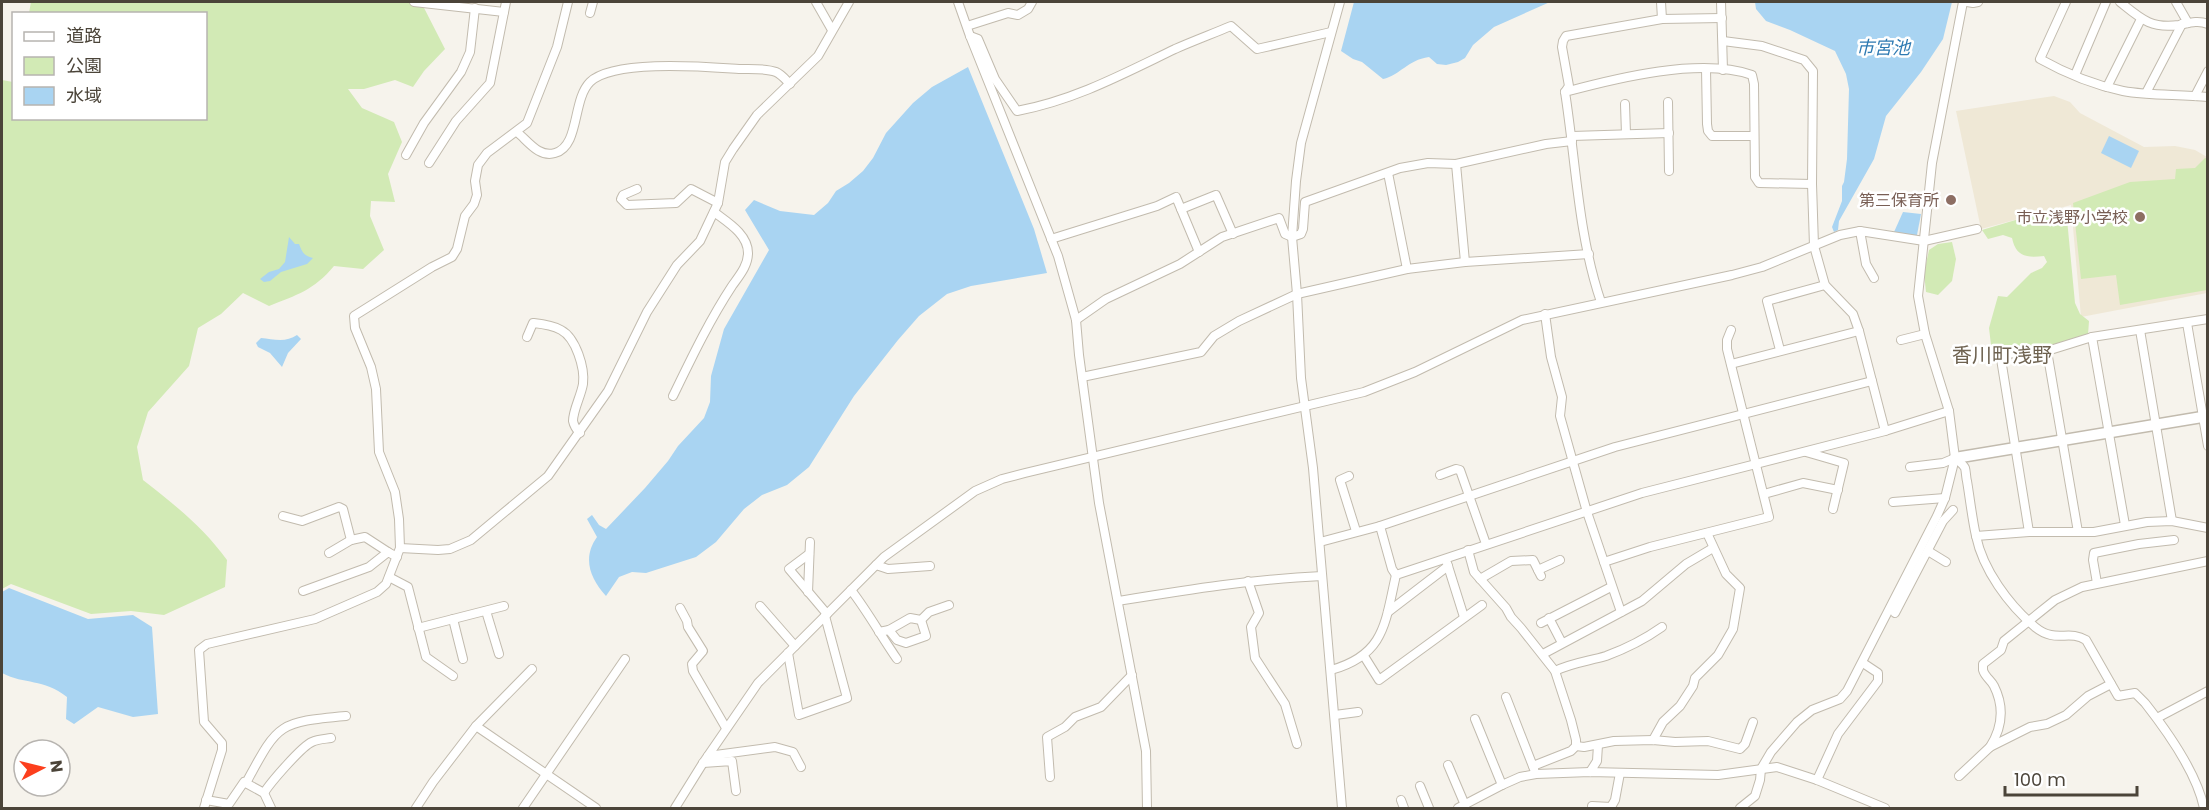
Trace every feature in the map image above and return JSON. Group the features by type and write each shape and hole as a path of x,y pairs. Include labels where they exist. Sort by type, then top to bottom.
{"street":[{"path":"414,2 504,12"},
{"path":"429,163 456,121 490,82 506,2"},
{"path":"346,716 291,723 276,732 246,783 244,782 229,804 205,804 222,750 222,743 204,722 199,650 207,644 315,619 377,592 386,584 398,552 395,492 379,452 376,390 371,367 355,328 354,315 452,257 457,249 465,216 474,204 477,195 475,181 478,165 487,153 527,123 556,47 568,2"},
{"path":"590,14 593,2"},
{"path":"816,2 832,30"},
{"path":"329,553 351,540 365,537 388,552 450,549 471,540 548,476 608,391 646,312 677,265 700,240 716,207 725,162 757,115 818,56 849,2"},
{"path":"958,2 1052,239 1067,283 1076,320 1092,456 1146,751 1146,808"},
{"path":"967,26 1008,13 1018,15 1029,9 1032,2"},
{"path":"1340,2 1301,143 1292,237 1304,408 1313,468 1342,808"},
{"path":"1661,2 1662,19"},
{"path":"1721,2 1723,70"},
{"path":"1740,808 1755,796 1761,769 1771,752 1797,722 1812,710 1840,699 1848,691 1945,498 1955,458 1949,411 1925,334 1918,296 1932,163 1965,2 1978,2"},
{"path":"2066,2 2040,59 2057,69 2108,87 2146,93 2208,97"},
{"path":"2075,75 2106,2"},
{"path":"2120,2 2140,19 2159,26 2202,22 2208,24"},
{"path":"2176,2 2185,24"},
{"path":"406,155 424,123 461,72 470,52 475,8"},
{"path":"1601,302 1578,202 1565,92 1569,86 1563,41 1566,36 1662,19 1722,18"},
{"path":"2108,87 2140,19"},
{"path":"2146,93 2185,24"},
{"path":"970,36 978,39 995,79 1017,111 1077,94 1231,26 1257,49 1331,32"},
{"path":"1723,41 1762,46 1804,60 1813,71 1814,246 1825,285 1853,314 1885,431"},
{"path":"517,132 538,152 546,154 563,149 569,141 581,94 590,82 599,76 621,71 684,65 774,71 789,84"},
{"path":"1565,92 1652,73 1706,69 1741,71 1752,75 1755,177 1759,183 1812,184"},
{"path":"1706,69 1708,131 1712,136 1754,136"},
{"path":"2195,96 2208,71"},
{"path":"1668,102 1669,171"},
{"path":"1625,104 1626,134"},
{"path":"1076,320 1106,299 1180,264 1222,237 1279,218 1286,234 1292,237 1300,234 1304,229 1305,202 1401,168 1428,163 1456,164 1572,139 1669,132"},
{"path":"1456,164 1465,262"},
{"path":"1388,173 1407,269"},
{"path":"637,189 623,195 621,199 627,205 676,203 680,202 691,189 716,207 737,230 746,243 748,254 745,267 720,304 673,396"},
{"path":"1181,209 1216,195 1233,234"},
{"path":"1052,239 1157,206 1176,196 1199,252"},
{"path":"675,808 705,759 758,683 884,557 975,491 1002,479 1092,456 1225,424 1304,408 1364,392 1392,382 1505,327 1545,314 1762,267 1840,235 1860,231 1924,241 1977,229"},
{"path":"1860,231 1866,264 1874,278"},
{"path":"1083,377 1201,352 1214,336 1239,321 1297,294 1407,269 1465,262 1589,254"},
{"path":"1780,350 1767,301 1825,285"},
{"path":"1545,314 1551,357 1562,397 1560,416 1587,512 1621,612"},
{"path":"2029,532 2001,359 2005,354 2047,351 2092,337 2208,319"},
{"path":"527,337 533,323 543,324 562,330 573,345 583,371 583,383 573,419 575,428 580,433"},
{"path":"2187,323 2205,416 2208,446"},
{"path":"1604,562 1650,547 1769,516 1727,349 1731,330"},
{"path":"2140,330 2172,521"},
{"path":"1731,364 1859,331"},
{"path":"1901,340 1925,334"},
{"path":"2092,337 2125,525"},
{"path":"2047,351 2078,532"},
{"path":"1320,542 1380,526 1614,447 1872,381"},
{"path":"1387,612 1447,562 1468,550 1642,493 1885,431 1949,411"},
{"path":"1910,466 1943,463 1955,458 2205,416"},
{"path":"1806,452 1844,463 1833,509"},
{"path":"1955,458 1965,468 1980,553 1993,577 2028,620 2050,637 2073,635 2086,640 2118,696 2135,693 2157,718 2195,777 2204,808"},
{"path":"1440,475 1456,469 1460,470 1486,544"},
{"path":"1349,476 1340,480 1356,531"},
{"path":"1764,494 1803,483 1838,490"},
{"path":"1893,501 1945,498"},
{"path":"284,516 302,522 339,507 343,509 351,540"},
{"path":"1876,638 1880,641 1943,521 1953,510"},
{"path":"1976,536 2029,532 2094,532 2125,525 2172,521 2201,529 2208,528"},
{"path":"1331,670 1364,656 1381,635 1396,575 1392,569 1380,526"},
{"path":"1653,740 1663,722 1680,706 1693,686 1695,678 1718,655 1733,630 1740,588 1726,574 1722,561 1707,533"},
{"path":"2097,583 2094,553 2174,540"},
{"path":"808,592 810,543"},
{"path":"1543,654 1642,601 1686,564 1713,548"},
{"path":"1448,765 1461,807 1571,751 1576,746 1571,720 1555,671 1474,572 1468,550"},
{"path":"1928,551 1946,562"},
{"path":"303,591 369,567 388,552"},
{"path":"788,653 799,715 847,698 826,615 789,568 809,554"},
{"path":"1480,579 1511,561 1533,560 1540,573 1560,560"},
{"path":"1990,747 2000,729 2002,713 1995,688 1984,675 1983,664 2001,650 2004,641 2028,620 2070,592 2097,583 2208,561"},
{"path":"1396,575 1447,562"},
{"path":"1447,562 1464,617"},
{"path":"876,565 888,569 930,566"},
{"path":"1118,601 1215,585 1322,576"},
{"path":"389,577 408,587 426,657 453,676"},
{"path":"1248,581 1259,613 1251,627 1255,658 1285,704 1297,744"},
{"path":"1562,643 1545,621 1611,587"},
{"path":"851,591 865,608 897,659"},
{"path":"921,620 929,612 949,605"},
{"path":"1364,656 1379,680 1482,605"},
{"path":"418,628 504,606"},
{"path":"760,606 795,646"},
{"path":"681,608 688,627 704,651 692,664 693,671 726,728"},
{"path":"486,611 499,654"},
{"path":"879,632 889,630 910,618 921,620"},
{"path":"453,619 463,659"},
{"path":"889,630 897,640 906,644 926,636 921,620"},
{"path":"1555,671 1607,655 1647,637 1662,627"},
{"path":"523,808 625,659"},
{"path":"1817,780 1838,734 1878,681 1878,673 1863,663"},
{"path":"416,808 476,726 532,669"},
{"path":"1050,777 1047,737 1065,727 1075,717 1101,708 1132,675"},
{"path":"1959,776 1990,747 2019,732 2047,724 2066,715 2088,696 2111,684"},
{"path":"2157,718 2208,691"},
{"path":"1506,697 1534,770"},
{"path":"1335,716 1358,712"},
{"path":"1475,719 1502,785"},
{"path":"1576,746 1584,747 1614,741 1708,741 1740,749 1745,744 1753,722"},
{"path":"476,726 596,808"},
{"path":"264,793 268,785 303,747 314,741 331,738"},
{"path":"1590,772 1597,761 1598,745"},
{"path":"705,759 775,747 793,752 801,767"},
{"path":"705,759 732,761 736,791"},
{"path":"1534,770 1718,774 1777,767 1817,780 1885,808"},
{"path":"1592,806 1611,807 1615,800 1620,773"},
{"path":"246,783 264,793 271,808"},
{"path":"1420,786 1429,808"}],"shaded area":[{"name":"市立浅野小学校","path":"2054,96 2070,102 2080,113 2144,147 2175,146 2195,150 2207,157 2207,293 2081,317 2071,205 1981,229 1956,111"}],"green space":[{"path":"31,2 421,2 445,49 424,71 413,87 395,80 364,89 348,89 362,108 394,122 402,142 388,174 395,202 371,201 370,216 384,250 363,269 334,266 312,286 297,295 269,306 243,293 221,314 198,328 189,366 148,412 137,447 143,480 198,527 227,560 225,587 164,615 131,611 91,614 11,584 2,589 2,80 12,82 12,120 207,120 207,12 29,12"},
{"path":"2205,158 2208,159 2207,290 2120,305 2116,275 2081,279 2073,203 2130,182 2175,179 2176,169 2195,168"},
{"path":"2056,208 2067,219 2075,303 2080,314 2089,321 2088,335 2040,348 2014,350 1991,345 1989,328 1998,296 2007,297 2031,273 2042,268 2047,262 2044,256 2032,257 2019,253 2012,238 2003,235 1988,239 1982,230"},
{"path":"1952,242 1956,259 1952,281 1938,295 1926,292 1924,273 1929,250 1938,244"}],"water":[{"path":"1354,2 1550,2 1494,27 1473,45 1465,58 1458,62 1446,65 1437,64 1429,57 1410,64 1383,79 1362,62 1341,51"},
{"name":"市宮池","path":"1755,2 1952,2 1943,39 1921,72 1886,116 1874,159 1839,221 1838,230 1834,232 1832,227 1842,201 1847,159 1849,89 1846,74 1835,51 1766,21 1756,9"},
{"path":"968,67 1034,229 1047,273 971,286 947,294 919,316 898,340 854,396 809,467 787,485 762,495 744,509 716,542 696,557 646,573 632,572 619,577 606,596 590,568 590,553 597,537 587,519 592,515 599,525 606,529 645,488 678,446 704,418 710,402 711,376 724,329 769,250 745,210 754,200 780,211 814,215 828,203 836,191 863,171 873,158 886,133 913,103 932,87"},
{"path":"2109,136 2139,151 2131,168 2101,153"},
{"path":"1903,212 1921,214 1917,235 1894,232"},
{"path":"289,237 295,244 299,244 305,255 313,258 307,264 281,272 270,281 264,282 260,279 269,272 279,269 285,262"},
{"path":"297,335 301,339 288,353 282,367 270,353 258,347 256,343 261,338 284,340"},
{"path":"9,588 88,619 133,615 152,627 158,714 133,717 98,707 74,724 66,719 67,697 42,684 2,673 2,592"}],"place":[{"name":"第三保育所","path":"1951,200"},
{"name":"市立浅野小学校","path":"2140,217"}],"district":[{"name":"香川町浅野","path":"2002,355"}]}
